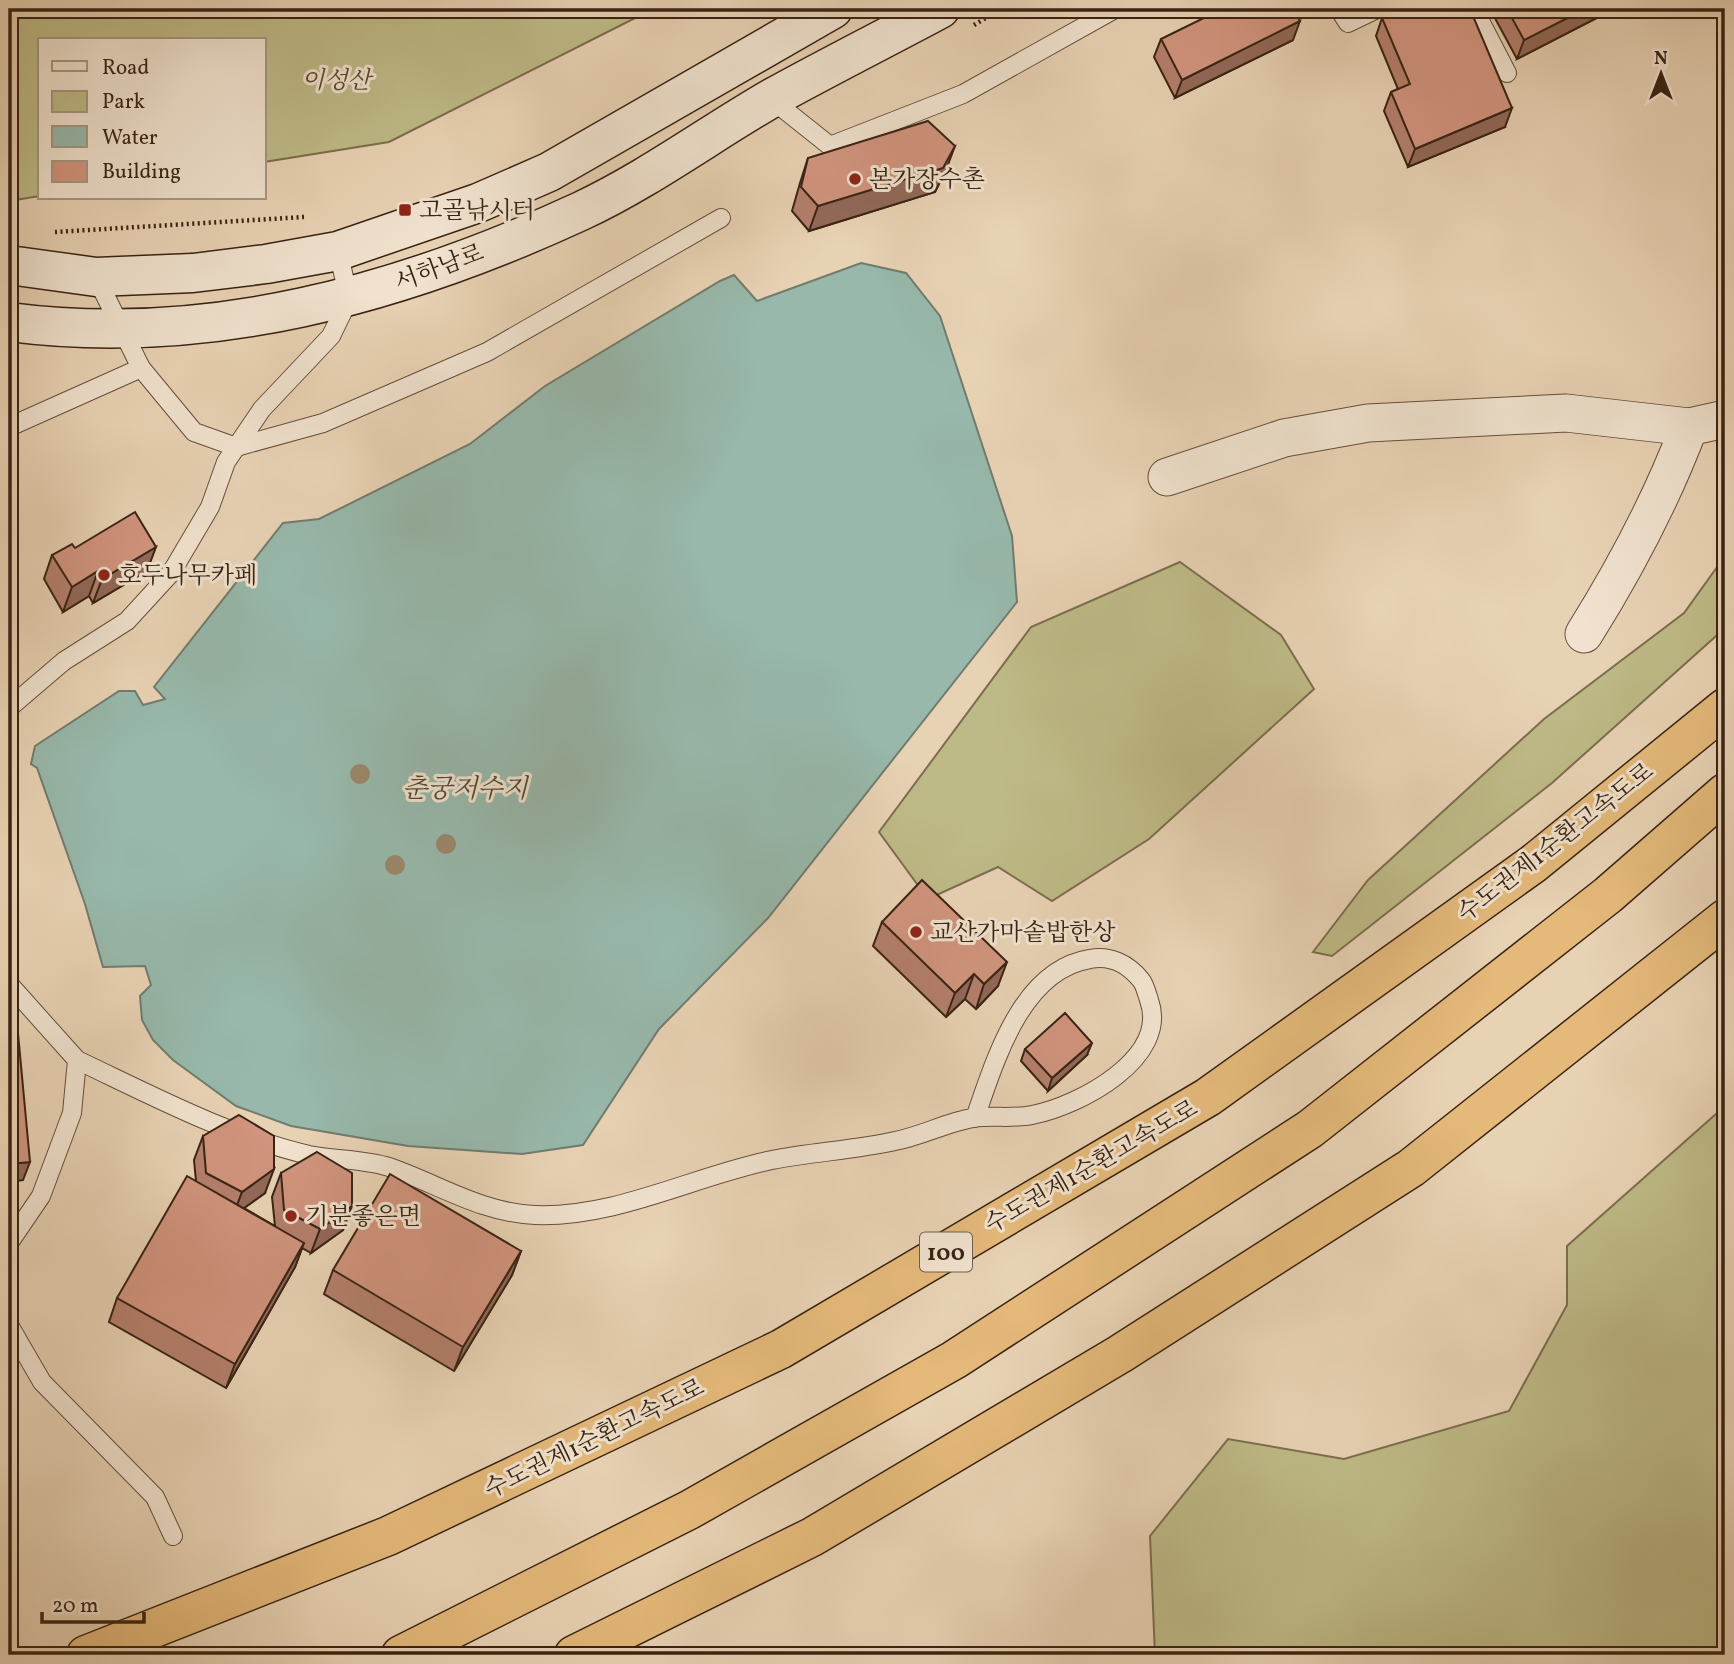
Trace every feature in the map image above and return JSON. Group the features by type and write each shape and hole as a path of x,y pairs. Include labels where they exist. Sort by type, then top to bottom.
{"highway":[{"name":"수도권제1순환고속도로","path":"86,1655 388,1536 781,1349 1208,1097 1533,864 1725,708"},
{"path":"401,1655 690,1510 954,1360 1298,1137 1608,895 1725,793"},
{"path":"574,1655 812,1537 1178,1317 1411,1168 1725,919"}],"street":[{"name":"서하남로","path":"9,265 96,277 192,273 266,264 338,251 478,203 549,172 833,9"},
{"name":"서하남로","path":"9,322 122,330 198,327 349,299 428,272 582,210 664,167 771,99 940,9"},
{"path":"1167,477 1284,438 1368,424 1566,413 1689,427 1725,419"},
{"path":"1584,634 1625,569 1653,513 1689,427"}],"lane":[{"path":"771,99 830,146 963,94 1115,9"},
{"path":"1339,9 1348,23 1377,9"},
{"path":"1474,9 1507,73"},
{"path":"96,277 141,368 194,432 236,447 323,424 487,352 721,218"},
{"path":"9,708 64,662 127,621 171,573 210,507 226,462 236,447 262,409 331,336 349,299 338,251"},
{"path":"9,428 141,368"},
{"path":"9,984 77,1060 231,1129 308,1154 387,1166 437,1189 501,1210 537,1215 583,1211 769,1161 898,1141 975,1118 997,1119 1032,1115 1068,1105 1136,1060 1152,1035 1153,1012 1143,982 1120,961 1094,958 1063,965 1032,996 1002,1042 975,1118"},
{"path":"9,1242 41,1196 50,1172 72,1113 77,1060"},
{"path":"9,1325 42,1382 155,1497 173,1536"}],"path":[{"path":"50,233 307,217"}],"green space":[{"name":"이성산","path":"9,9 653,9 389,142 266,162 266,38 38,38 38,196 9,201"},
{"path":"1725,556 1725,628 1552,783 1332,956 1313,952 1368,880 1544,719 1684,613"},
{"path":"1180,562 1281,635 1314,689 1149,839 1052,901 998,867 928,899 879,832 1031,627"},
{"path":"1725,1106 1725,1655 1155,1655 1150,1536 1228,1439 1344,1459 1509,1411 1567,1305 1567,1246"}],"water":[{"name":"춘궁저수지","path":"861,263 906,273 940,316 1012,536 1017,602 768,918 659,1029 583,1145 522,1154 408,1146 291,1126 236,1106 173,1060 153,1040 142,1020 140,996 151,985 145,966 103,967 85,904 37,768 31,764 35,746 119,691 135,691 143,705 165,699 154,687 283,523 319,519 470,444 545,386 720,281 734,275 757,301"}],"building":[{"path":"1222,9 1293,9 1300,21 1182,80 1161,39"},
{"path":"1404,9 1470,9 1512,108 1415,149 1391,92 1410,84 1382,18"},
{"path":"1507,9 1585,9 1524,40"},
{"path":"928,121 955,146 943,168 818,206 801,187 808,158"},
{"path":"135,512 156,547 102,579 98,571 72,587 52,555 72,544 75,548"},
{"path":"922,880 1007,962 984,984 974,974 955,993 882,922"},
{"path":"9,1012 16,1012 30,1162 9,1164"},
{"path":"1065,1013 1092,1043 1052,1078 1025,1049"},
{"path":"239,1115 274,1136 274,1169 242,1192 206,1173 203,1136"},
{"path":"317,1152 352,1173 352,1206 320,1229 284,1210 281,1173"},
{"path":"390,1174 521,1251 463,1347 333,1270"},
{"path":"187,1176 304,1243 235,1364 117,1298"}],"place":[{"name":"본가장수촌","path":"855,179"},
{"name":"고골낚시터","path":"405,210"},
{"name":"호두나무카페","path":"104,575"},
{"name":"교산가마솥밥한상","path":"916,932"},
{"name":"기분좋은면","path":"291,1216"}]}
